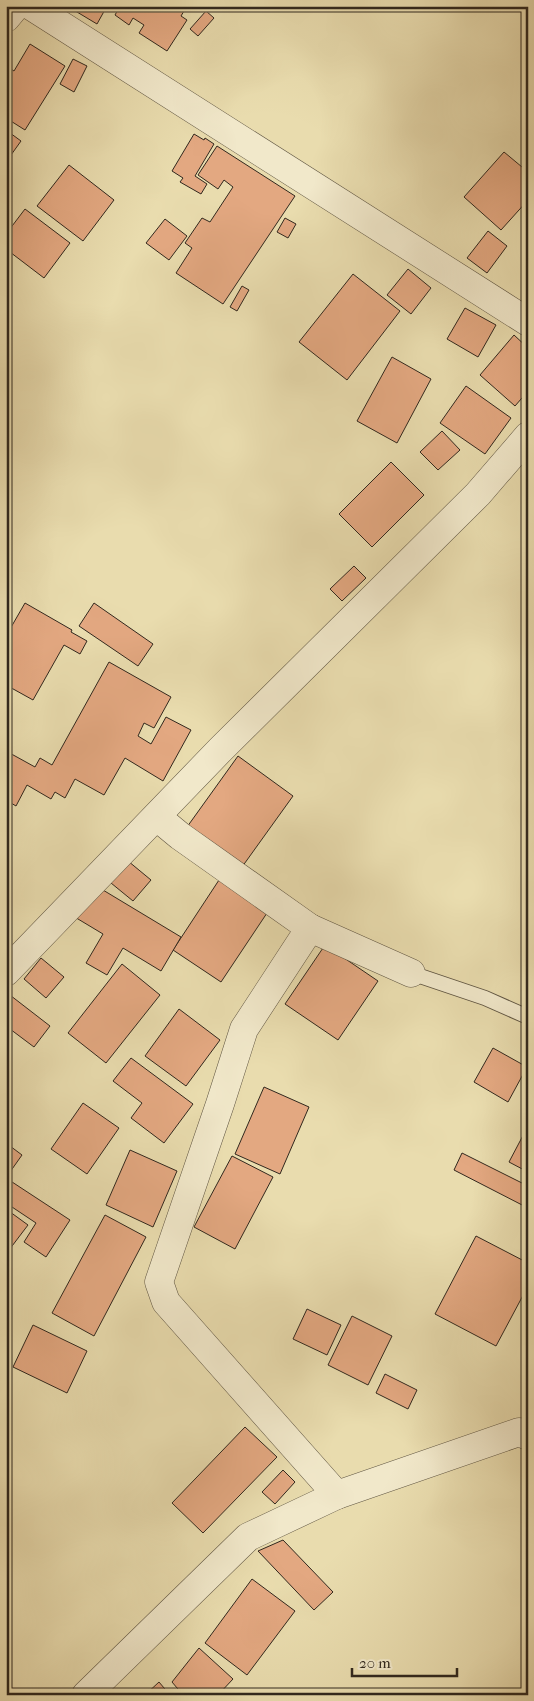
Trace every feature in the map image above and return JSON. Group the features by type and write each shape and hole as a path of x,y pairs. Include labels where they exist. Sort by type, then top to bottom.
{"street":[{"path":"6,18 16,6"},
{"path":"31,6 528,322"},
{"path":"6,972 157,818 220,750 478,494 528,436"},
{"path":"157,818 310,928 411,973"},
{"path":"310,928 244,1029 159,1282 166,1302 337,1495"},
{"path":"86,1695 248,1537 337,1495 519,1432 528,1436"}],"lane":[{"path":"411,973 485,998 528,1018"}],"building":[{"path":"67,6 107,6 97,24"},
{"path":"120,6 187,6 181,16 187,20 167,51 139,33 144,25 133,18 129,25 115,15"},
{"path":"206,11 214,18 198,36 190,29"},
{"path":"30,44 65,66 25,130 6,118 6,66 14,71"},
{"path":"73,59 87,66 74,92 60,84"},
{"path":"6,130 21,141 6,162"},
{"path":"194,134 214,144 195,176 207,184 201,194 180,182 183,178 172,171"},
{"path":"217,146 295,196 223,304 176,273 192,248 185,243 202,218 210,222 233,187 224,180 218,189 198,175"},
{"path":"504,152 528,172 528,200 501,230 464,197"},
{"path":"69,165 114,200 83,241 37,206"},
{"path":"25,209 70,243 44,278 6,249 6,234"},
{"path":"285,218 296,224 288,238 277,232"},
{"path":"165,219 187,236 169,260 146,243"},
{"path":"488,231 507,246 487,273 467,258"},
{"path":"408,269 431,288 411,314 387,295"},
{"path":"353,274 400,311 347,380 299,342"},
{"path":"242,286 249,290 237,311 230,307"},
{"path":"465,308 496,325 478,357 447,339"},
{"path":"514,335 528,348 528,391 515,406 480,375"},
{"path":"392,357 431,379 397,443 357,421"},
{"path":"466,386 511,418 485,454 440,423"},
{"path":"442,431 460,450 438,470 420,452"},
{"path":"391,462 424,495 372,547 339,514"},
{"path":"354,566 366,578 342,601 330,589"},
{"path":"25,603 72,630 71,632 87,641 80,654 64,645 33,700 6,685 6,636"},
{"path":"94,603 153,644 138,666 79,626"},
{"path":"109,662 171,697 154,728 144,723 138,736 151,744 166,717 191,730 163,781 125,758 104,795 75,779 65,798 55,792 51,799 27,785 16,806 6,800 6,751 35,767 40,758 52,765"},
{"path":"238,756 293,796 242,867 187,827"},
{"path":"128,861 151,880 133,901 111,883"},
{"path":"219,880 267,913 221,982 173,950"},
{"path":"93,884 181,937 161,971 123,948 107,975 86,963 103,934 73,916"},
{"path":"325,945 378,981 338,1040 285,1004"},
{"path":"41,958 64,977 46,998 24,979"},
{"path":"122,964 160,995 106,1063 68,1033"},
{"path":"6,992 50,1026 34,1047 6,1026"},
{"path":"179,1009 220,1040 186,1086 145,1056"},
{"path":"493,1048 527,1067 508,1102 474,1082"},
{"path":"131,1058 193,1104 164,1143 131,1118 142,1103 113,1081"},
{"path":"264,1087 309,1107 280,1174 235,1154"},
{"path":"83,1103 119,1128 87,1174 51,1149"},
{"path":"528,1126 528,1172 509,1162"},
{"path":"6,1143 22,1155 10,1172 6,1169"},
{"path":"130,1150 177,1171 153,1227 106,1205"},
{"path":"462,1153 528,1186 528,1204 526,1207 454,1170"},
{"path":"232,1156 273,1177 235,1249 194,1227"},
{"path":"6,1178 70,1220 46,1257 24,1242 36,1223 6,1203"},
{"path":"6,1209 28,1225 6,1254"},
{"path":"105,1215 146,1237 94,1336 52,1313"},
{"path":"476,1236 528,1263 528,1286 496,1346 435,1314"},
{"path":"307,1309 341,1325 327,1355 293,1339"},
{"path":"352,1316 392,1336 368,1385 328,1365"},
{"path":"33,1325 87,1351 67,1393 13,1367"},
{"path":"385,1374 417,1390 408,1409 376,1393"},
{"path":"245,1427 277,1457 203,1533 172,1503"},
{"path":"283,1470 295,1482 275,1504 262,1492"},
{"path":"283,1540 333,1592 314,1610 258,1551"},
{"path":"252,1579 295,1611 247,1675 205,1643"},
{"path":"199,1648 233,1679 218,1695 183,1695 172,1682"},
{"path":"159,1682 170,1695 145,1695"}]}
